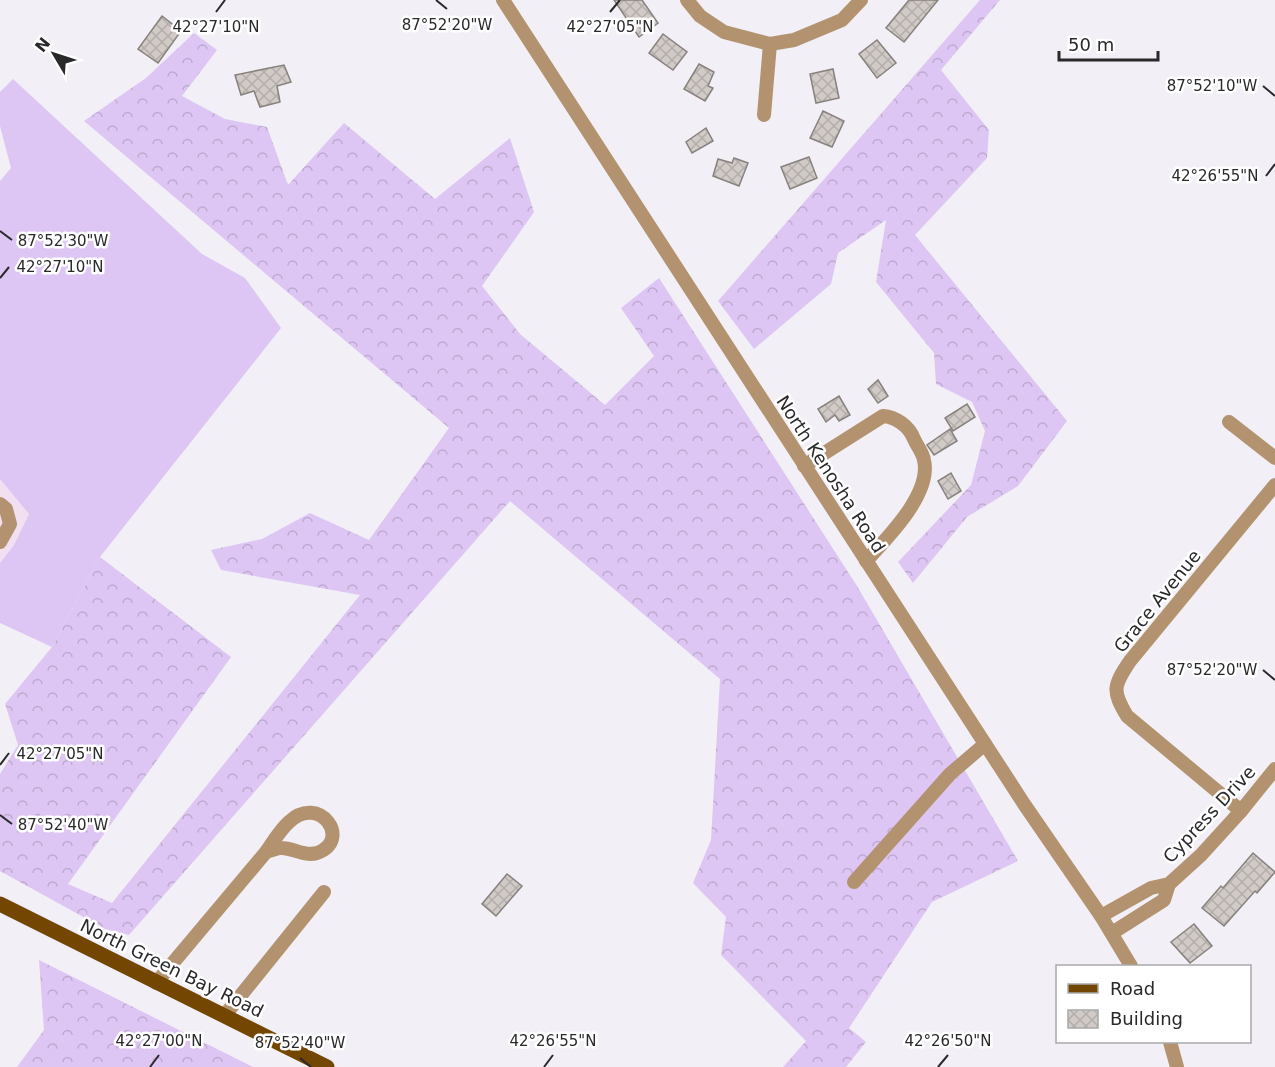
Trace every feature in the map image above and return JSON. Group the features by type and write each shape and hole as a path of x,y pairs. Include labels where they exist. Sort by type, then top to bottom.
{"main road":[{"name":"North Green Bay Road","path":"0,904 327,1067"}],"street":[{"name":"North Kenosha Road","path":"503,0 1024,804 1101,916 1130,965"},
{"path":"687,0 700,15 724,32 770,44 794,40 842,20 861,0"},
{"path":"764,115 770,44"},
{"path":"804,466 883,416 893,417 911,432 924,460 924,483 908,511 889,537 866,561"},
{"path":"1228,422 1275,458"},
{"name":"Grace Avenue","path":"1241,811 1127,716 1117,699 1118,679 1275,485"},
{"path":"0,504 6,508 10,524 0,542"},
{"path":"854,882 942,782 985,744"},
{"name":"Cypress Drive","path":"1101,916 1151,888 1169,884 1201,855 1275,769"},
{"path":"156,983 266,852 288,822 309,812 319,814 328,821 333,829 332,839 326,847 316,853 305,854 281,848 266,852"},
{"name":"Cypress Drive","path":"1112,933 1164,900 1169,884"},
{"path":"225,1016 324,892"},
{"path":"1171,1043 1177,1067"}],"shaded area":[{"path":"0,479 29,514 14,545 0,563"}],"green space":[{"path":"980,0 1000,0 941,70 989,130 987,158 915,235 1067,421 1018,486 967,517 913,583 898,562 971,485 985,431 972,402 936,384 934,353 876,282 886,220 838,253 831,284 754,349 718,301"},
{"path":"194,33 217,50 182,96 225,119 267,127 288,185 344,123 435,199 510,138 534,212 482,286 520,334 605,405 654,356 621,308 659,278 857,586 1018,861 932,902 849,1028 866,1042 846,1067 783,1067 806,1041 721,955 726,917 693,883 711,840 720,679 510,501 129,935 105,929 0,871 0,774 18,745 5,704 52,647 100,557 231,657 68,884 112,903 360,595 221,570 211,550 262,539 310,513 369,540 449,428 84,121 146,78"},
{"path":"13,79 202,254 245,278 281,328 100,557 52,647 0,623 0,563 14,545 29,514 0,479 0,181 11,168 0,126 0,92"},
{"path":"39,960 253,1067 17,1067 44,1030"}],"building":[{"path":"614,0 642,0 658,23 639,37"},
{"path":"909,0 938,0 904,42 886,28"},
{"path":"162,16 181,31 158,63 138,49"},
{"path":"663,34 687,52 673,70 649,53"},
{"path":"877,40 896,63 877,78 859,54"},
{"path":"699,64 714,72 708,86 713,88 705,101 684,89"},
{"path":"284,65 291,82 277,86 280,102 260,107 254,91 241,95 235,75"},
{"path":"833,69 839,98 816,103 810,74"},
{"path":"823,111 844,121 832,147 810,138"},
{"path":"706,128 713,141 692,153 686,142"},
{"path":"809,157 817,178 790,189 781,167"},
{"path":"734,158 748,163 739,186 713,176 718,159 732,163"},
{"path":"878,380 888,396 878,403 868,389"},
{"path":"839,396 850,415 839,421 835,415 826,422 818,409"},
{"path":"967,404 975,417 953,431 945,418"},
{"path":"950,429 957,441 934,455 927,445"},
{"path":"951,473 961,491 948,499 938,481"},
{"path":"1253,853 1275,872 1224,926 1202,908"},
{"path":"507,874 522,886 496,916 482,904"},
{"path":"1194,924 1212,946 1190,963 1171,942"}]}
